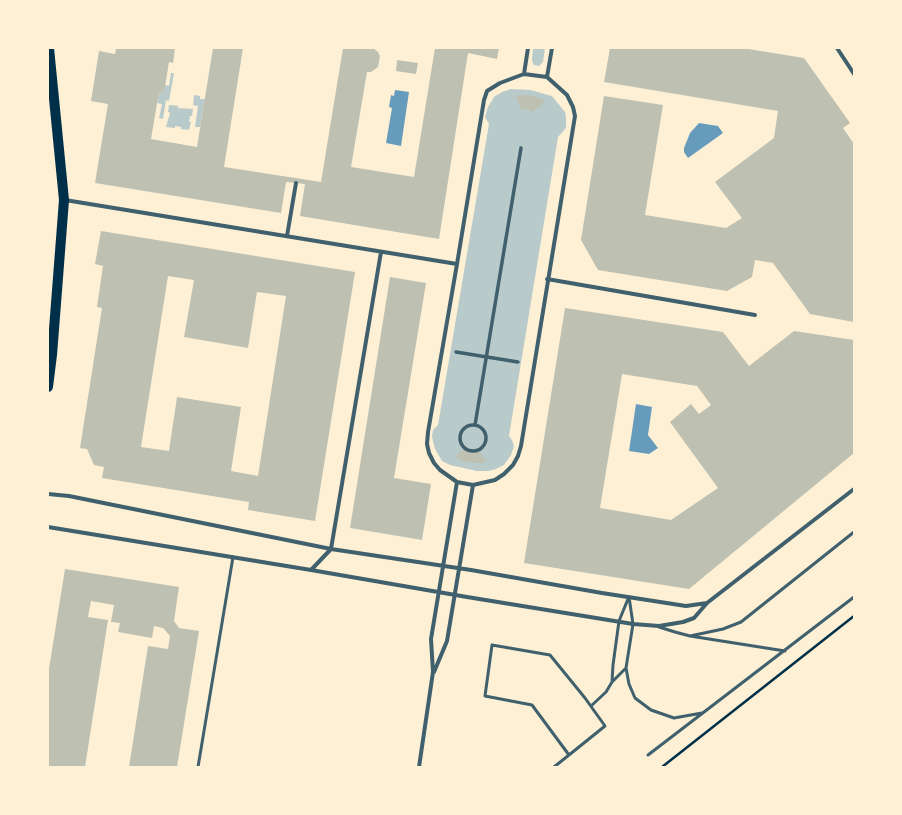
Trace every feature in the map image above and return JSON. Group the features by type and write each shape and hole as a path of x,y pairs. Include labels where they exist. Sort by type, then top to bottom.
{"main road":[{"path":"48,387 53,348 64,200 49,48"}],"street":[{"path":"524,74 528,48"},
{"path":"547,78 552,48"},
{"path":"837,48 854,74"},
{"path":"524,74 547,78 567,95 573,107 574,116 521,446 513,465 495,480 472,485 457,482 440,470 429,453 427,444 484,100 487,91 500,83 524,74"},
{"path":"475,425 521,148"},
{"path":"287,236 296,183"},
{"path":"64,200 457,264"},
{"path":"310,570 331,549 381,252"},
{"path":"547,280 755,315"},
{"path":"456,352 518,362"},
{"path":"475,425 484,430 486,439 485,443 480,449 472,450 464,447 461,436 465,428 475,425"},
{"path":"419,767 433,672 431,639 457,482"},
{"path":"433,672 447,641 472,485"},
{"path":"48,527 633,624 659,626 683,622 694,618 707,603 854,489"},
{"path":"48,494 69,496 331,549 459,568 686,606 707,603"}],"lane":[{"path":"690,636 723,629 741,622 854,532"},
{"path":"198,767 233,557"},
{"path":"612,682 612,666 620,621 629,597"},
{"path":"629,597 633,624 626,668 629,684 635,698 651,710 674,718 704,712"},
{"path":"648,755 854,597"},
{"path":"659,626 690,636 785,651"},
{"path":"554,767 605,726 550,655 492,645 485,696 532,705 568,755"},
{"path":"591,706 606,692 612,682 626,668"}],"path":[{"path":"662,767 854,616"}],"shaded area":[{"path":"533,48 545,48 543,62 539,66 534,65 532,61"},
{"path":"171,73 174,73 169,101 166,100 163,119 159,118 162,104 157,103 159,92 164,93 165,85 169,86"},
{"path":"511,89 530,90 552,96 565,112 566,128 558,137 509,436 514,446 511,455 504,465 488,471 477,471 450,465 442,461 435,449 432,437 433,430 438,425 489,124 485,117 488,107 494,97"},
{"path":"194,95 200,96 200,99 205,99 200,127 195,127 198,106 193,105"},
{"path":"169,105 178,106 178,108 193,109 192,116 190,116 189,122 191,122 189,130 181,129 181,127 175,126 175,128 166,127 170,113 168,112"}],"water":[{"path":"395,90 409,92 401,146 386,143 392,108 389,107 391,95 394,96"},
{"path":"699,123 718,126 723,133 688,158 684,152 684,148 690,133"},
{"path":"636,404 652,407 648,435 658,448 649,454 629,451"}],"building":[{"path":"116,48 175,48 173,63 169,62 164,93 159,92 151,139 197,147 213,48 243,48 224,167 321,182 343,48 373,48 380,56 378,67 371,72 367,72 351,167 414,177 435,48 499,48 497,59 468,53 439,239 300,216 305,184 286,182 281,213 95,183 108,104 91,101 99,51 115,54"},
{"path":"610,48 742,48 804,58 850,123 843,128 854,144 854,322 810,314 773,263 755,260 752,277 727,291 598,270 581,240 604,96 663,105 645,215 726,228 742,218 715,182 774,138 778,111 604,82"},
{"path":"397,60 418,63 416,74 396,71"},
{"path":"516,96 534,96 545,102 533,112 527,108 521,110"},
{"path":"101,231 355,272 315,521 248,510 249,502 102,478 104,467 94,465 87,449 80,448 102,308 97,307 103,266 95,264","holes":["168,276 194,280 184,337 248,348 257,292 286,296 258,476 231,471 241,407 177,397 169,451 141,447"]},
{"path":"390,277 426,283 394,478 431,484 422,540 350,528"},
{"path":"565,308 723,332 749,366 794,331 854,340 854,453 689,589 524,563","holes":["622,374 697,386 711,405 699,414 691,404 670,422 718,488 671,520 600,508"]},
{"path":"466,446 471,450 478,448 486,461 482,463 473,463 463,461 456,457"},
{"path":"65,569 179,587 174,621 179,628 199,631 177,767 129,767 148,646 168,649 170,636 163,628 154,626 152,638 118,632 120,623 111,622 114,605 91,601 88,617 108,620 85,767 48,767 48,675"}]}
